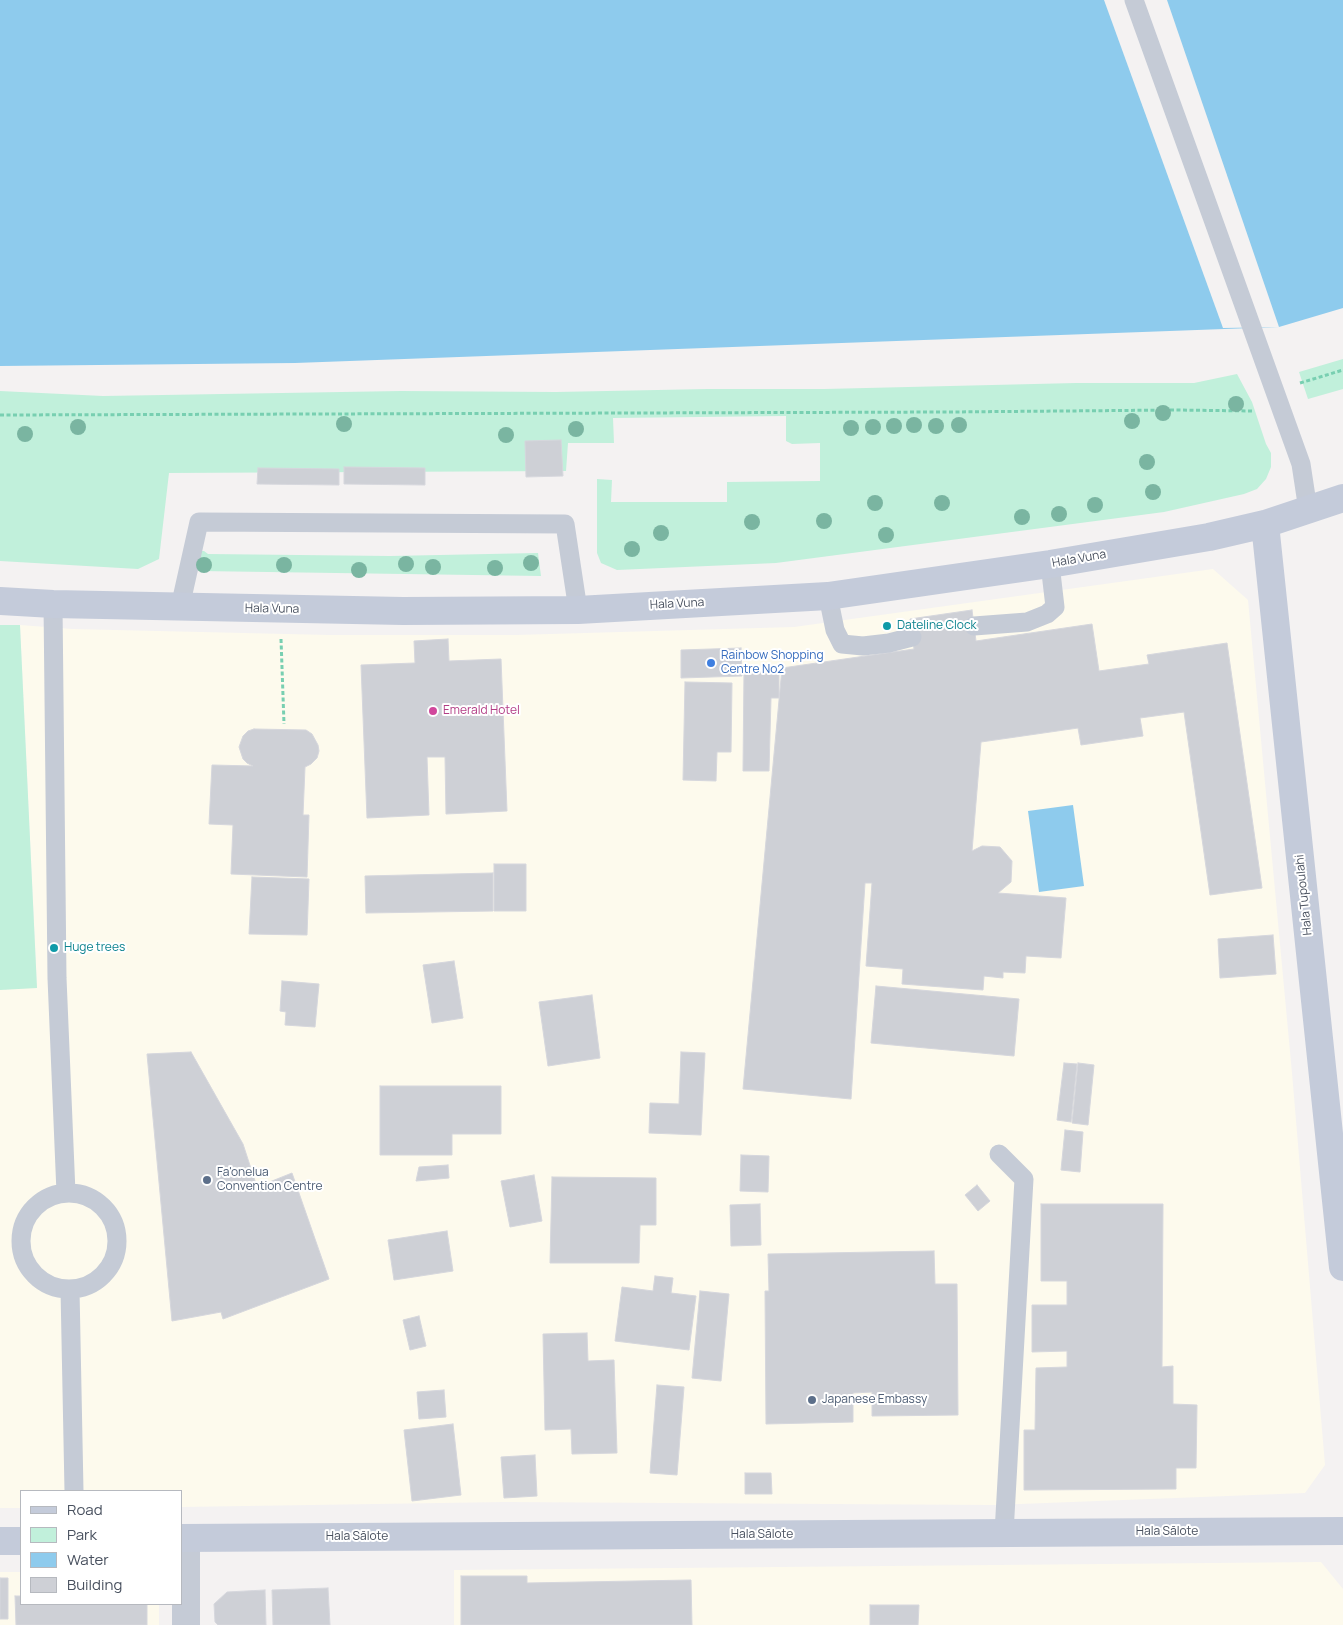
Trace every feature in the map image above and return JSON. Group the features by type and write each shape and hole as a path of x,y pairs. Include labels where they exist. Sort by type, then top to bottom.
{"main road":[{"name":"Hala Vuna","path":"0,601 53,604 403,611 578,610 828,596 1050,564 1209,537 1265,524 1343,498"},
{"name":"Hala Tupoulahi","path":"1265,524 1343,1267"},
{"name":"Hala Sālote","path":"184,1538 1343,1531"},
{"path":"0,1541 20,1541"}],"street":[{"path":"184,1538 186,1625"}],"lane":[{"path":"1134,0 1301,464 1308,510"},
{"path":"180,606 199,522 565,524 578,610"},
{"path":"974,626 1027,622 1047,614 1055,607 1050,564"},
{"path":"828,596 834,630 842,644 863,646 889,643 912,637"},
{"path":"53,604 57,978 66,1193"},
{"path":"999,1154 1024,1179 1004,1533"},
{"path":"66,1193 93,1199 106,1210 115,1226 117,1244 113,1261 103,1276 88,1286 70,1289 46,1284 33,1274 24,1260 21,1244 23,1227 31,1212 50,1197 66,1193"},
{"path":"70,1289 74,1490"}],"path":[{"path":"0,415 1177,410 1255,412 1296,384 1343,370"},
{"path":"280,609 284,724"}],"shaded area":[{"path":"1213,569 1248,600 1292,1073 1325,1465 1305,1493 994,1505 505,1502 182,1507 182,1490 20,1490 20,1508 0,1508 0,990 37,987 20,625 72,629 329,635 516,635 794,627"},
{"path":"1321,1562 1343,1589 1343,1625 454,1625 454,1570"},
{"path":"0,1572 20,1572 20,1605 159,1605 159,1625 0,1625"}],"green space":[{"path":"1343,359 1343,389 1308,399 1299,372"},
{"path":"1237,374 1252,402 1266,444 1271,453 1271,467 1266,479 1257,489 1244,494 1164,512 776,563 617,570 601,563 597,553 597,479 612,480 611,502 727,502 727,482 820,481 820,443 792,444 786,441 786,416 613,418 614,443 568,443 566,471 169,473 159,559 138,569 0,561 0,391 103,396 401,391 556,392 824,389 1076,383 1194,383"},
{"path":"198,551 204,551 208,554 390,556 538,553 541,576 199,571 194,562"},
{"path":"0,625 20,625 37,988 0,990"}],"water":[{"path":"0,0 1343,0 1343,308 1279,327 295,363 0,366"},
{"path":"1073,805 1084,886 1039,892 1028,811"}],"pier":[{"path":"1104,0 1167,0 1279,327 1223,328"}],"building":[{"path":"561,440 563,476 526,477 525,441"},
{"path":"344,467 425,468 425,485 344,484"},
{"path":"258,468 339,469 339,485 257,484"},
{"path":"972,610 976,641 1092,624 1099,671 1149,664 1147,655 1227,643 1262,888 1210,895 1184,712 1140,718 1143,736 1081,745 1078,728 981,742 972,851 982,846 1000,847 1012,861 1011,882 998,893 1066,898 1061,958 1026,956 1025,973 1003,972 1003,978 984,976 983,990 902,984 903,969 866,966 872,883 865,883 851,1099 743,1089 782,668 914,649 910,619"},
{"name":"Emerald Hotel","path":"448,639 449,661 501,659 507,811 446,814 445,757 427,757 429,815 367,818 361,665 415,663 414,641"},
{"name":"Rainbow Shopping Centre No2","path":"741,648 742,676 681,678 681,650"},
{"path":"744,671 779,672 779,698 771,698 769,771 743,771"},
{"path":"685,682 732,683 731,752 717,752 716,781 683,780"},
{"path":"254,729 306,730 312,734 318,745 317,758 305,767 303,815 309,815 307,877 231,874 233,825 209,824 212,765 253,766 243,759 239,747 243,736 248,731"},
{"path":"494,864 526,864 526,911 494,911"},
{"path":"493,873 493,911 366,913 365,876"},
{"path":"252,877 309,879 307,935 249,934"},
{"path":"1273,935 1276,974 1220,978 1218,939"},
{"path":"454,961 463,1018 432,1023 423,965"},
{"path":"282,981 319,984 315,1027 285,1025 286,1012 280,1011"},
{"path":"876,986 1019,999 1014,1056 871,1043"},
{"path":"592,995 600,1058 548,1066 539,1002"},
{"name":"Fa'onelua Convention Centre","path":"191,1052 243,1144 257,1187 292,1173 329,1279 223,1319 221,1312 172,1321 147,1054"},
{"path":"681,1052 705,1053 701,1135 649,1133 650,1103 679,1104"},
{"path":"1064,1063 1077,1064 1071,1122 1057,1120"},
{"path":"1078,1063 1094,1065 1088,1125 1072,1123"},
{"path":"380,1086 501,1086 501,1134 452,1134 452,1155 380,1155"},
{"path":"1065,1130 1083,1132 1080,1172 1061,1170"},
{"path":"741,1155 769,1156 768,1192 740,1191"},
{"path":"448,1165 449,1178 416,1181 419,1167"},
{"path":"534,1175 542,1221 510,1227 501,1181"},
{"path":"552,1177 656,1178 656,1225 640,1225 639,1263 550,1263"},
{"path":"977,1185 990,1201 978,1211 965,1195"},
{"path":"760,1204 761,1245 731,1246 730,1205"},
{"path":"1041,1204 1163,1204 1162,1367 1173,1366 1173,1404 1197,1405 1196,1468 1176,1468 1176,1489 1024,1490 1024,1430 1035,1430 1036,1368 1067,1367 1067,1351 1032,1352 1032,1305 1067,1305 1067,1281 1041,1281"},
{"path":"447,1231 453,1271 394,1280 388,1240"},
{"path":"934,1251 935,1284 957,1284 958,1415 872,1416 872,1392 853,1393 853,1422 766,1424 765,1291 769,1291 768,1254"},
{"path":"655,1276 673,1278 671,1293 696,1296 689,1350 615,1341 622,1287 653,1291"},
{"path":"700,1291 729,1294 721,1381 692,1378"},
{"path":"419,1316 426,1346 410,1350 403,1320"},
{"path":"587,1333 588,1361 614,1360 617,1453 572,1454 571,1429 545,1430 543,1334"},
{"path":"657,1385 684,1387 677,1475 650,1473"},
{"path":"444,1390 446,1417 419,1419 417,1392"},
{"path":"453,1424 461,1495 412,1501 404,1430"},
{"path":"535,1455 537,1496 504,1498 501,1457"},
{"path":"745,1473 771,1473 772,1494 745,1494"},
{"path":"461,1576 527,1576 527,1583 691,1580 692,1625 461,1625"},
{"path":"0,1578 8,1578 8,1619 0,1619"},
{"path":"328,1588 330,1625 273,1625 272,1590"},
{"path":"265,1590 266,1625 218,1625 215,1622 214,1604 227,1592"},
{"path":"15,1596 20,1596 20,1605 147,1605 147,1625 16,1625"},
{"path":"870,1605 919,1605 918,1625 870,1625"}],"place":[{"name":"Dateline Clock","path":"887,626"},
{"name":"Rainbow Shopping Centre No2","path":"711,663"},
{"name":"Emerald Hotel","path":"433,711"},
{"name":"Huge trees","path":"54,948"},
{"name":"Fa'onelua Convention Centre","path":"207,1180"},
{"name":"Japanese Embassy","path":"812,1400"}]}
